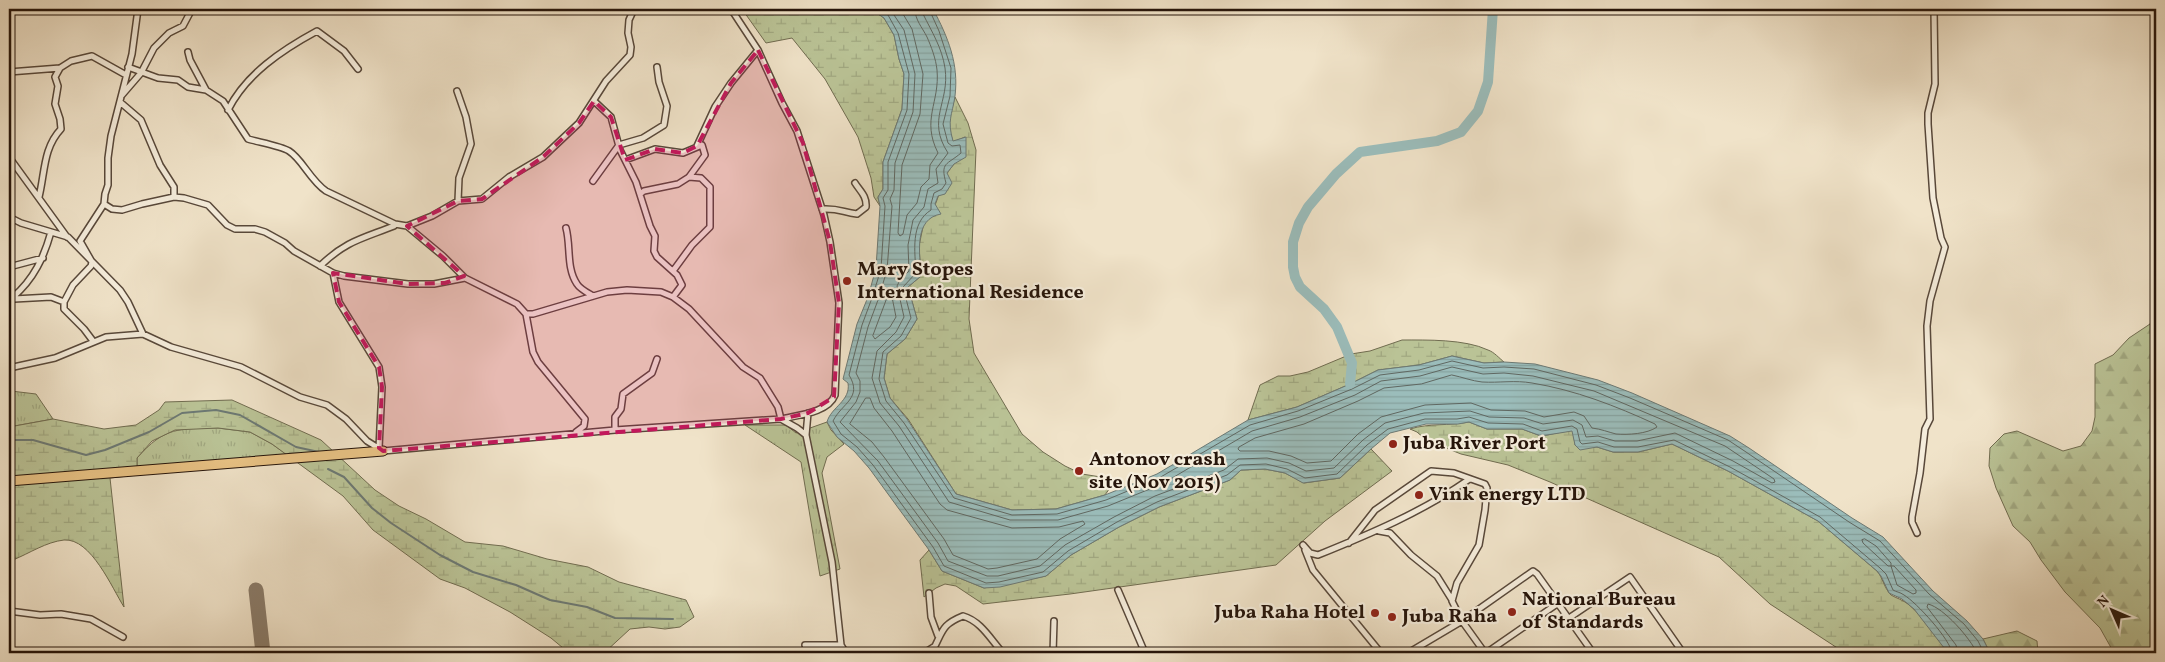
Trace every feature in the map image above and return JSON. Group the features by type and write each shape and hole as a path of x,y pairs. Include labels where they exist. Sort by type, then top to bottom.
{"main road":[{"path":"9,481 381,450"}],"street":[{"path":"92,262 80,241 104,204 108,185 108,158 111,136 132,54 138,9"},
{"path":"122,95 141,73 154,48 169,33 182,26 192,9"},
{"path":"407,226 432,216 458,201 482,199 509,177 543,157 579,123 615,68 630,55 629,20 634,9"},
{"path":"9,368 55,358 106,337 143,334 170,347 241,367 300,397 327,405 346,419 362,437 381,450 615,430 781,419 808,413 827,405 833,400 837,379 839,303 830,242 822,209 810,175 802,143 758,50 731,9"},
{"path":"1917,533 1912,517 1925,429 1930,418 1926,326 1930,301 1945,247 1941,238 1933,198 1928,124 1928,113 1934,84 1934,9"},
{"path":"228,110 236,94 251,76 300,40 317,31 344,51 358,69"},
{"path":"697,146 715,107 758,50"},
{"path":"188,52 190,60 206,90"},
{"path":"9,72 60,68 71,61 92,56 126,75"},
{"path":"128,67 166,80 178,80 188,87 206,90 223,101 248,139 288,150 295,156 316,184 326,191 395,224 407,226 443,256 465,278 517,304 526,314 533,352 538,362 585,419 584,426 573,434"},
{"path":"593,181 619,145 643,138 664,125 667,106 658,82 657,67"},
{"path":"39,197 45,169 44,162 54,137 61,129 55,104 58,86 55,77 60,68"},
{"path":"457,92 466,117 471,144 459,178 458,201"},
{"path":"594,101 611,118 619,145 640,194 655,236 654,250 674,271 682,285 673,297"},
{"path":"120,102 141,120 160,165 174,186 174,197"},
{"path":"625,160 655,149 683,153 702,145 705,155 689,178 678,184 644,191 640,194"},
{"path":"9,157 68,237 120,290 128,302 143,334"},
{"path":"674,271 692,245 710,227 710,187 702,178 689,178"},
{"path":"822,209 838,208 857,214 866,207 863,193 855,183"},
{"path":"104,204 112,209 122,210 174,197 208,205 227,225 235,229 255,229 265,232 332,273 344,276 408,284 434,284 465,278"},
{"path":"9,217 21,223 68,237"},
{"path":"320,266 339,248 395,224"},
{"path":"566,228 569,238 569,265 577,285 593,296"},
{"path":"51,232 43,258 14,298 51,296 64,302"},
{"path":"9,266 43,258"},
{"path":"92,262 73,285 64,302 64,309 93,341"},
{"path":"332,273 339,302 379,367 382,387 381,450"},
{"path":"526,314 533,314 593,296 627,290 661,292 673,297 689,309 743,367 760,378 778,407 781,419 806,435"},
{"path":"615,430 615,417 621,409 623,394 652,374 658,359"},
{"path":"808,413 806,435 832,562 841,645 846,653"},
{"path":"1349,542 1375,510 1431,470 1454,473 1468,480 1480,482 1486,486 1485,510 1479,545 1457,583 1452,601"},
{"path":"1381,653 1312,570 1303,545 1314,555 1349,542 1376,531 1444,496 1468,480"},
{"path":"1376,531 1390,533 1411,555 1437,576 1462,620 1485,653 1557,604"},
{"path":"1408,653 1462,620 1531,571 1536,573 1593,653"},
{"path":"1569,618 1630,578 1683,653"},
{"path":"1118,590 1145,653"},
{"path":"929,593 931,617 938,636"},
{"path":"9,611 40,615 61,614 91,619 123,637"},
{"path":"924,653 935,646 938,636 954,619 963,616 976,622 999,652"},
{"path":"1053,653 1054,621"},
{"path":"805,645 841,645"}],"highlighted area":[{"path":"758,50 803,143 830,242 839,303 834,397 808,413 781,419 383,451 379,448 382,387 379,367 339,302 333,273 408,284 445,283 464,276 407,226 458,201 482,199 543,157 579,123 594,101 611,117 625,160 655,149 683,153 697,146 731,83"}],"green space":[{"path":"742,9 871,9 884,18 894,35 904,74 902,109 883,162 883,189 878,197 880,206 874,197 871,178 858,137 825,79 792,38 766,43"},
{"path":"955,97 968,123 976,150 969,319 974,353 1022,434 1043,452 1065,466 1082,474 1107,478 1112,485 1105,495 1056,509 1012,510 956,494 908,419 890,398 884,378 887,354 905,339 917,319 908,287 921,276 919,246 924,222 931,216 947,173 954,164 965,137 953,142 948,124"},
{"path":"2156,315 2156,653 2114,653 2100,628 2065,592 2030,542 2013,526 1996,488 1989,466 1990,448 2004,434 2017,431 2063,451 2081,446 2092,431 2095,417 2095,364 2113,355 2129,338 2150,324"},
{"path":"1402,340 1446,341 1479,346 1490,351 1504,362 1484,363 1452,356 1419,365 1378,370 1297,407 1248,420 1260,385 1278,376 1290,376 1308,372 1351,354 1370,351"},
{"path":"11,391 36,394 53,419 9,427 9,395"},
{"path":"232,400 321,440 375,490 399,506 426,519 465,542 503,546 547,559 588,567 619,582 686,600 694,617 680,627 630,629 604,653 569,653 551,638 510,612 465,588 440,579 373,530 343,496 272,444 250,432 218,428 175,430 152,441 137,458 137,475 110,478 124,607 92,555 74,542 57,541 13,560 9,559 9,427 53,419 104,429 136,425 159,410 165,402"},
{"path":"827,422 831,430 844,444 827,457 822,473 840,569 820,576 801,462 745,425 786,425 796,433"},
{"path":"1469,422 1487,429 1522,429 1541,436 1573,430 1575,445 1597,447 1613,452 1638,452 1672,444 1728,471 1818,521 1877,571 1891,595 1914,609 1935,633 1948,653 1845,653 1770,604 1719,557 1550,482 1508,465 1461,454 1426,440 1410,429"},
{"path":"218,428 250,432 272,444 297,462 137,475 137,458 156,440 173,431 183,429"},
{"path":"1371,449 1392,471 1325,521 1276,565 1070,594 983,604 956,586 945,584 924,597 920,560 929,550 942,571 984,588 1046,576 1071,555 1119,527 1159,507 1230,480 1241,470 1265,469 1285,473 1304,483 1340,478"},
{"path":"2017,631 2037,641 2038,653 1990,653 1983,639"}],"water":[{"path":"871,9 933,9 948,40 954,62 956,84 950,128 953,141 966,137 966,157 954,164 947,173 952,183 945,194 938,196 935,204 941,214 932,217 922,230 920,239 921,276 908,287 917,319 905,339 887,354 884,378 890,398 907,419 956,494 1012,510 1056,509 1105,495 1157,474 1248,420 1297,407 1378,370 1419,365 1452,356 1484,363 1535,364 1598,380 1632,393 1730,436 1749,448 1883,537 1933,591 1967,621 1983,639 1990,653 1948,653 1914,609 1902,599 1889,593 1877,571 1818,521 1728,471 1672,444 1638,452 1613,452 1597,447 1580,450 1575,445 1572,431 1541,436 1522,429 1487,429 1469,422 1426,424 1390,433 1340,478 1303,483 1285,473 1265,469 1241,470 1230,480 1159,507 1119,527 1071,555 1046,576 1000,587 984,588 942,571 929,550 869,468 854,451 837,437 827,422 832,412 847,395 848,383 843,379 857,324 868,297 876,268 880,206 878,197 883,189 883,162 902,109 904,74 894,35 884,18"}],"waterway":[{"path":"1350,384 1352,363 1337,327 1324,309 1300,287 1295,277 1293,242 1299,223 1308,207 1336,174 1360,152 1437,141 1461,132 1478,111 1488,82 1493,9"},
{"path":"9,440 33,440 86,455 105,450 149,432 182,413 216,410 240,415 296,447 319,452"},
{"path":"328,469 344,477 372,508 391,523 440,555 473,572 516,585 550,600 587,607 615,618 673,619"}],"taxiway":[{"path":"256,590 263,653"}],"place":[{"name":"Mary Stopes International Residence","path":"847,281"},
{"name":"Juba River Port","path":"1393,444"},
{"name":"Antonov crash site (Nov 2015)","path":"1079,471"},
{"name":"Vink energy LTD","path":"1419,495"},
{"name":"National Bureau of Standards","path":"1512,612"},
{"name":"Juba Raha Hotel","path":"1375,613"},
{"name":"Juba Raha","path":"1392,617"}]}
